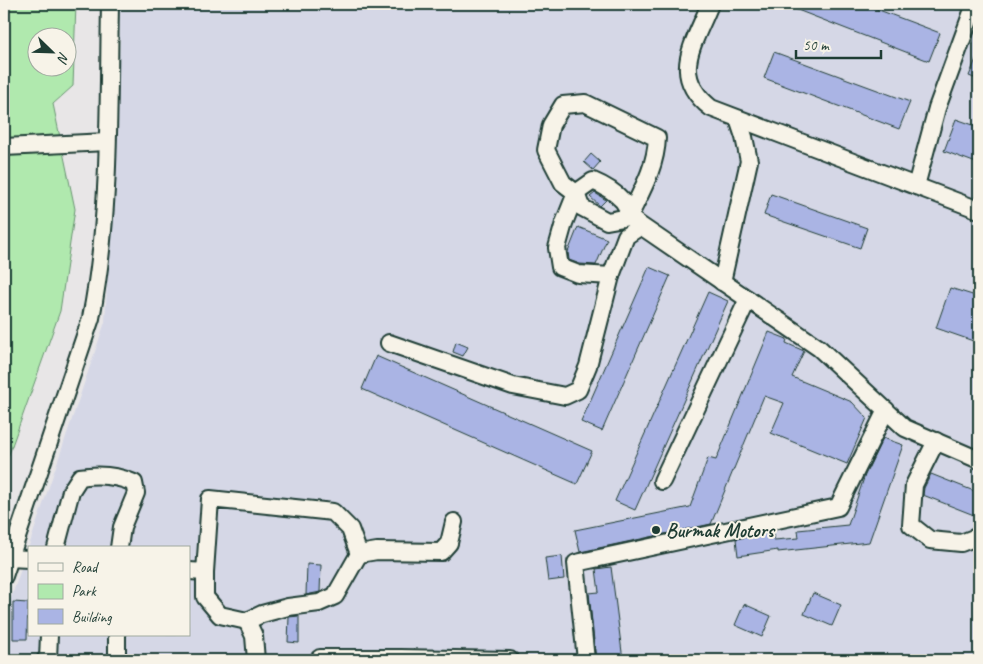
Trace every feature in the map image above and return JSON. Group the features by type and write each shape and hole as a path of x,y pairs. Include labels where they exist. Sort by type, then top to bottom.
{"street":[{"path":"4,576 91,318 102,241 107,142 110,4"},
{"path":"710,4 688,60 688,81 697,97 711,108 979,210"},
{"path":"916,186 937,108 975,4"},
{"path":"389,342 513,386 565,396 578,390 588,366 611,276 626,236 635,221 656,154 657,138 585,103 563,105 551,125 546,150 563,183 576,193 581,207 608,220 635,221"},
{"path":"722,282 749,161 738,119"},
{"path":"4,146 107,142"},
{"path":"611,276 578,274 560,267 557,248 564,223 576,193 593,181 610,188 624,203 635,221 819,348 905,428 979,460"},
{"path":"662,481 748,299"},
{"path":"586,660 576,564 838,507 886,410"},
{"path":"936,441 914,485 911,525 930,540 961,543 979,536"},
{"path":"57,546 71,492 80,477 92,475 118,476 134,483 136,494 122,527 119,546"},
{"path":"359,554 350,529 333,512 210,499 197,572 205,597 220,615 247,621 271,612 319,603 334,596 359,554 377,550 442,552 449,543 454,522"},
{"path":"10,558 28,559"},
{"path":"247,621 254,636 256,660"},
{"path":"45,660 48,659 50,636"},
{"path":"116,660 117,636"},
{"path":"318,660 320,658 510,660"}],"shaded area":[{"path":"119,4 979,4 979,660 4,660 4,619 28,548 28,636 190,636 190,546 29,546 105,322 120,41"}],"green space":[{"path":"4,4 76,4 75,28 28,28 28,78 73,78 73,86 53,104 75,209 60,311 4,468"}],"building":[{"path":"782,4 863,4 940,33 929,61"},
{"path":"774,52 910,102 899,129 764,78"},
{"path":"979,52 979,80 969,76"},
{"path":"956,119 979,127 979,164 944,151"},
{"path":"591,154 600,162 593,170 584,162"},
{"path":"595,193 606,200 600,206 590,197"},
{"path":"771,194 867,228 860,248 764,215"},
{"path":"578,227 607,239 596,265 580,264 569,260 568,252"},
{"path":"649,267 670,276 602,431 581,422"},
{"path":"950,288 979,297 979,343 936,328"},
{"path":"708,292 728,301 635,510 615,501"},
{"path":"769,332 787,339 786,343 804,351 792,377 852,402 867,418 847,464 771,433 784,403 764,396 711,524 580,552 575,530 690,507 708,458 716,460"},
{"path":"456,342 468,347 463,356 453,352"},
{"path":"376,356 592,451 577,484 362,389"},
{"path":"883,438 903,445 869,542 778,552 778,550 738,556 736,539 773,532 774,540 799,538 798,530 848,525 865,475"},
{"path":"931,474 979,493 979,517 923,495 924,488"},
{"path":"562,556 564,579 548,581 545,558"},
{"path":"307,564 321,565 320,592 306,595"},
{"path":"611,567 623,660 596,660 589,593 599,592 596,569"},
{"path":"813,593 841,605 832,626 804,614"},
{"path":"13,602 28,603 27,639 13,639"},
{"path":"744,604 771,616 762,637 735,625"},
{"path":"299,616 299,643 288,642 289,617"}],"place":[{"name":"Burmak Motors","path":"656,530"}]}
